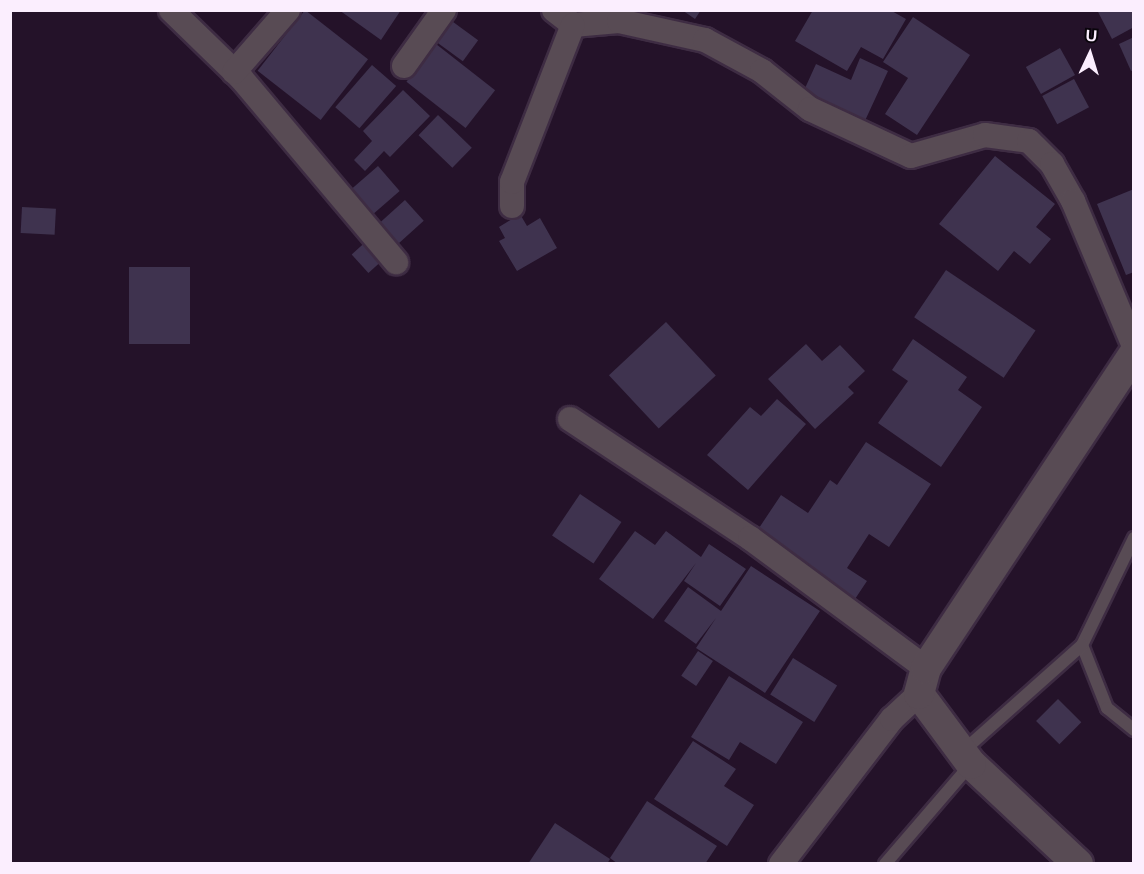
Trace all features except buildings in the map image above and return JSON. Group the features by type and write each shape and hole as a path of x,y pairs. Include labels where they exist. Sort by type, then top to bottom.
{"street":[{"path":"171,10 234,72 396,262"},
{"path":"234,72 288,10"},
{"path":"404,66 444,10"},
{"path":"554,10 573,24 619,21 705,40 762,71 810,109 911,156 985,135 1029,141 1052,164 1072,201 1134,346"},
{"path":"512,206 512,182 573,24"},
{"path":"781,864 922,681 1134,354"},
{"path":"570,419 750,538 922,681 966,758 1078,864"}],"lane":[{"path":"885,864 966,758 1082,645 1134,538"},
{"path":"1082,645 1107,708 1134,730"}]}
